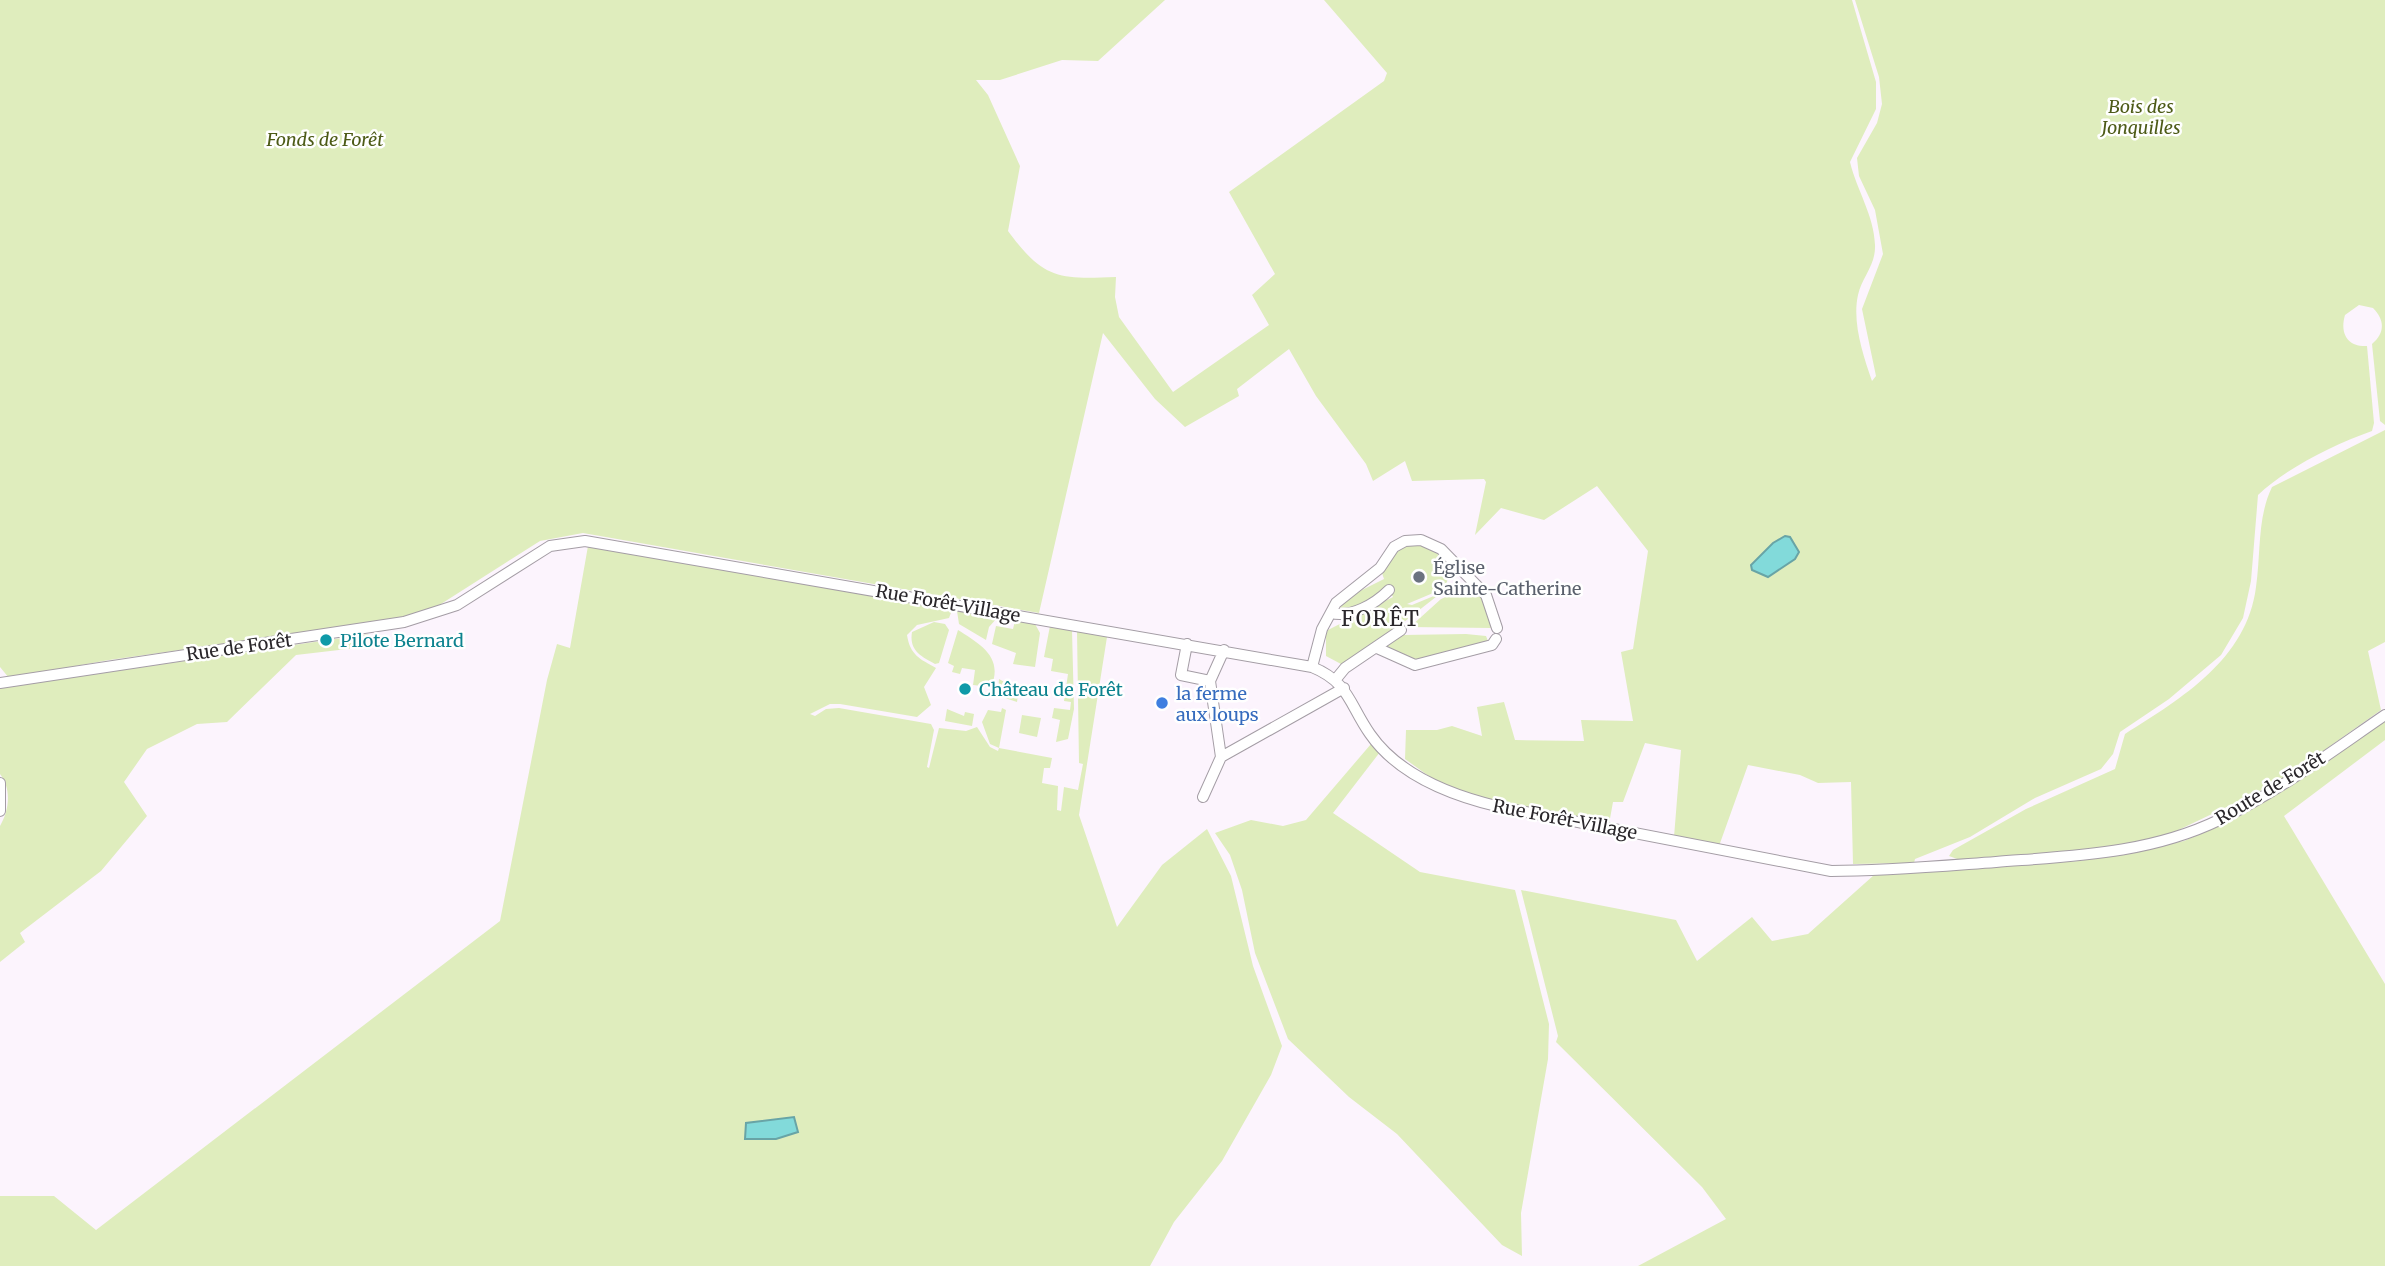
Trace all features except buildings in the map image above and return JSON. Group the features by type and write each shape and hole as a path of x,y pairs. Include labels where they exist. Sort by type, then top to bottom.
{"street":[{"path":"1312,667 1322,629 1336,603 1380,568 1394,547 1405,541 1421,540 1441,549 1486,595 1497,633 1492,645 1415,665 1377,648"},
{"name":"Rue Forêt-Village","path":"585,541 1312,667 1336,678 1370,736 1409,769 1449,793 1500,807 1831,871 1870,871 2093,855 2148,845"},
{"name":"Rue de Forêt","path":"0,683 404,622 457,606 550,546 585,541"},
{"path":"1331,613 1343,617 1389,590"},
{"path":"1336,678 1345,668 1401,630"},
{"path":"1187,644 1181,676 1210,681"},
{"path":"1203,797 1221,757 1210,681 1224,650"},
{"path":"1221,757 1296,712 1344,688"},
{"name":"Route de Forêt","path":"2148,845 2188,834 2230,815 2271,792 2385,715"},
{"path":"0,783 0,811"}],"green space":[{"path":"0,0 1165,0 1098,61 1062,60 1000,80 976,80 988,95 1020,166 1008,231 1032,259 1054,273 1080,278 1116,277 1115,297 1119,317 1173,392 1269,325 1252,295 1275,274 1229,192 1384,81 1387,73 1324,0 1852,0 1876,82 1876,109 1850,162 1874,234 1875,252 1858,295 1856,316 1859,338 1872,381 1876,376 1862,309 1883,254 1875,210 1859,176 1857,158 1877,123 1882,104 1879,77 1855,0 2385,0 2385,425 2380,421 2372,344 2382,326 2373,308 2359,305 2345,315 2343,327 2349,341 2367,346 2374,423 2372,431 2312,458 2283,475 2258,495 2251,581 2243,618 2221,655 2169,699 2120,732 2113,754 2101,769 2035,798 1970,837 1915,859 1914,863 1853,864 1851,782 1818,783 1800,775 1748,765 1719,846 1674,837 1681,750 1645,743 1623,802 1613,802 1609,824 1451,792 1405,759 1406,730 1437,730 1452,726 1482,736 1477,707 1504,702 1515,740 1584,741 1581,720 1633,721 1621,652 1633,649 1648,551 1597,486 1544,520 1501,508 1475,535 1486,482 1484,479 1412,481 1405,461 1373,481 1366,464 1316,396 1289,349 1237,389 1239,396 1185,427 1155,399 1103,333 1039,613 583,533 540,541 430,611 381,622 109,660 9,678 0,667"},
{"path":"2385,430 2385,642 2368,651 2381,710 2281,781 2166,836 2117,848 1960,860 1949,856 1953,850 2026,809 2115,769 2125,734 2189,691 2226,656 2240,635 2250,613 2256,587 2262,523 2272,487"},
{"path":"1410,543 1429,544 1451,569 1445,588 1407,604 1412,605 1441,593 1381,640 1341,664 1326,656 1326,631 1393,597 1390,592 1351,612 1339,611 1343,602 1384,579 1382,573 1396,552"},
{"path":"588,546 952,610 949,618 917,625 907,635 913,652 936,668 924,687 931,705 917,717 840,704 830,704 810,714 815,716 826,709 839,708 931,724 934,730 927,767 929,768 939,728 966,731 977,727 990,747 998,751 999,748 1052,758 1050,768 1044,768 1042,783 1058,786 1057,810 1061,811 1064,787 1078,790 1083,764 1079,763 1077,631 1107,637 1079,815 1117,927 1162,865 1207,829 1231,876 1253,966 1282,1046 1271,1075 1222,1161 1174,1222 1150,1266 0,1266 0,1196 54,1196 96,1230 500,921 547,680 557,644 570,648","holes":["794,1118 797,1132 745,1138 746,1123"]},
{"path":"1469,587 1476,587 1483,596 1491,628 1410,627 1441,599"},
{"path":"957,611 997,618 989,627 986,640 959,624"},
{"path":"1015,621 1035,624 1040,633 1035,667 1013,664 1016,653 992,644 996,626 1013,629"},
{"path":"934,622 945,624 949,630 939,663 935,664 917,652 912,643 912,632"},
{"path":"1050,626 1072,630 1074,709 1068,739 1056,742 1060,720 1052,718 1054,708 1070,710 1071,702 1064,701 1068,674 1051,671 1053,659 1044,657"},
{"path":"958,630 988,652 994,667 991,687 973,685 975,670 962,668 960,674 952,672 954,666 948,663"},
{"path":"369,634 356,648 296,655 227,722 197,724 147,749 124,782 147,816 101,871 20,933 25,942 0,962 0,826 8,793 0,774 0,688"},
{"path":"1403,635 1486,636 1488,641 1413,660 1384,648"},
{"path":"999,679 1010,685 1009,694 1018,695 1017,702 998,693"},
{"path":"947,709 964,716 965,712 974,714 972,726 945,721"},
{"path":"988,710 1006,710 999,748 990,744 982,722"},
{"path":"1022,715 1041,718 1037,737 1019,733"},
{"path":"2385,719 2385,740 2284,816 2385,984 2385,1266 1638,1266 1726,1219 1702,1187 1556,1042 1558,1036 1521,890 1676,920 1697,961 1752,917 1772,941 1808,934 1874,875 2079,861 2184,841 2240,816"},
{"path":"1371,744 1380,752 1333,813 1420,872 1515,890 1549,1024 1548,1059 1521,1213 1522,1256 1502,1245 1397,1134 1349,1097 1288,1039 1255,953 1242,890 1230,855 1215,833 1251,820 1283,826 1306,820"}],"water":[{"path":"1785,536 1790,537 1799,552 1795,559 1768,577 1752,570 1751,565 1773,543"},
{"path":"794,1117 798,1132 776,1139 745,1139 746,1123"}],"place":[{"name":"Église Sainte-Catherine","path":"1419,577"},
{"name":"Pilote Bernard","path":"326,640"},
{"name":"Château de Forêt","path":"965,689"},
{"name":"la ferme aux loups","path":"1162,703"}],"district":[{"name":"FORÊT","path":"1381,618"}],"park label":[{"name":"Bois des Jonquilles","path":"2141,116"},
{"name":"Fonds de Forêt","path":"325,139"}]}
